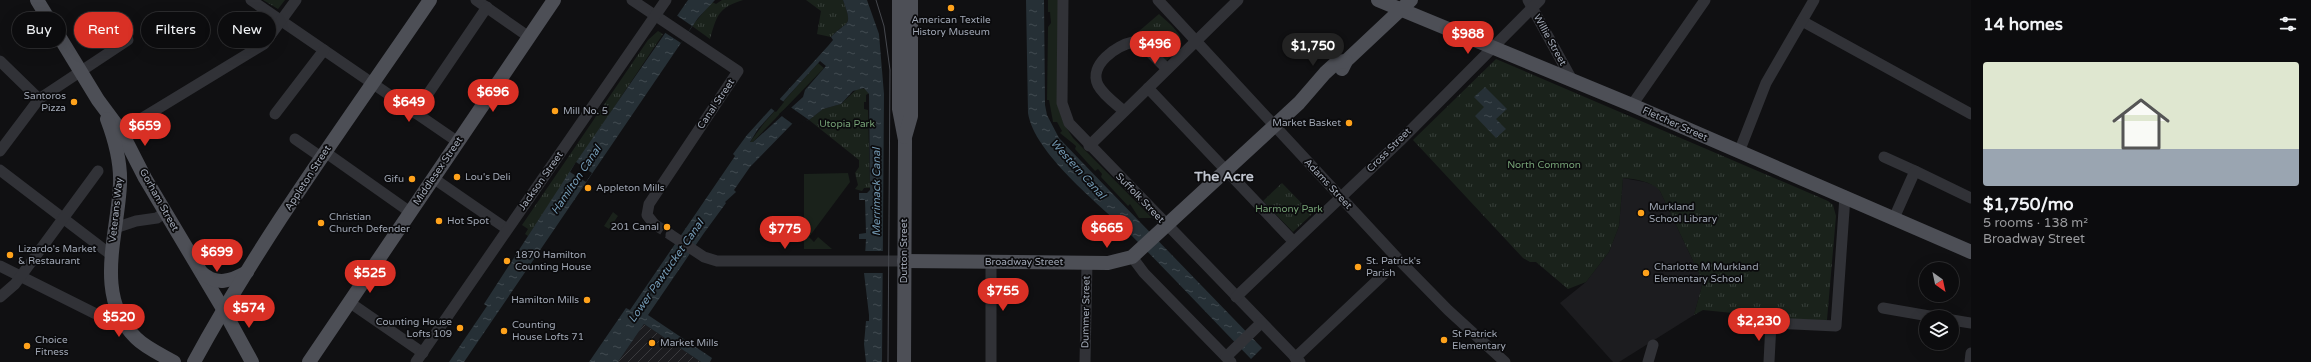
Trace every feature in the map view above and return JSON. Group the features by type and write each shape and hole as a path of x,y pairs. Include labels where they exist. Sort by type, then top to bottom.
{"main road":[{"name":"Gorham Street","path":"36,0 98,100 121,131 145,178 223,309 252,362"},
{"name":"Appleton Street","path":"194,362 223,309 323,155 430,0"},
{"name":"Middlesex Street","path":"309,362 554,0"},
{"name":"Dutton Street","path":"900,0 899,109 904,140 904,362"},
{"name":"Dutton Street","path":"904,140 910,116 911,0"},
{"name":"Fletcher Street","path":"1378,0 1632,105 1971,252"},
{"name":"Broadway Street","path":"904,261 1116,262 1135,256 1299,103 1342,70 1346,61 1411,0"},
{"name":"Veterans Way","path":"98,100 117,148 120,184 115,228 110,254 110,285 123,322 136,338 174,362"},
{"path":"120,184 128,176 140,175 145,178"},
{"path":"202,273 213,281 221,282 230,281 247,272"},
{"path":"153,349 162,362"}],"street":[{"path":"251,0 458,142"},
{"path":"121,131 264,44 296,0"},
{"path":"476,0 529,37"},
{"name":"Canal Street","path":"632,0 738,71 649,204 647,215 654,224"},
{"name":"Jackson Street","path":"419,357 666,0"},
{"name":"Suffolk Street","path":"1063,0 1062,103 1069,122 1164,230 1236,297 1297,360"},
{"name":"Adams Street","path":"1158,0 1448,310 1504,362"},
{"path":"1089,146 1238,0"},
{"path":"1632,105 1705,0"},
{"path":"1739,152 1766,83 1814,0"},
{"name":"Cross Street","path":"1236,297 1293,241 1341,197 1494,47 1533,3"},
{"name":"Willie Street","path":"1533,3 1572,80"},
{"path":"415,113 487,7"},
{"path":"1802,21 1971,114"},
{"path":"1124,111 1098,85 1096,75 1102,61 1118,46 1133,42 1145,47 1168,69"},
{"path":"0,151 39,99 81,73 117,48"},
{"path":"276,114 324,50"},
{"path":"0,61 39,99"},
{"path":"1148,88 1293,241"},
{"path":"295,139 323,155 410,212"},
{"path":"1884,157 1971,198"},
{"path":"0,170 110,254"},
{"path":"0,297 15,284 98,171"},
{"path":"1894,218 1915,171"},
{"path":"433,178 507,229"},
{"path":"1769,362 1771,323 1836,326 1844,196"},
{"path":"115,228 136,221 157,218 165,212"},
{"path":"673,236 701,255 711,260 723,262 904,261"},
{"path":"1135,256 1144,273 1229,359 1236,347 1261,323"},
{"path":"991,262 991,362"},
{"name":"Dummer Street","path":"1085,362 1087,262"},
{"path":"0,266 108,320 123,322"},
{"path":"1297,360 1384,274"},
{"path":"349,302 419,357"},
{"path":"1883,308 1919,314"},
{"path":"1959,321 1971,323"},
{"path":"1648,362 1653,345"},
{"path":"1970,362 1971,353"}],"shaded area":[{"name":"Charlotte M Murkland Elementary School","path":"1623,178 1645,182 1656,186 1660,191 1703,282 1694,315 1619,362 1613,362 1560,303 1586,282 1609,252 1619,226"},
{"name":"Market Mills","path":"644,324 701,362 618,362"}],"green space":[{"path":"263,0 285,0 278,9"},
{"path":"722,0 743,0 728,6 723,10 717,18 710,39 692,26 712,2 716,4"},
{"path":"806,0 843,0 848,15 847,22 831,37 817,34 821,11"},
{"path":"1048,0 1058,0 1058,107 1064,124 1073,138 1152,218 1139,218 1130,204 1128,206 1101,177 1102,174 1098,169 1095,171 1075,149 1076,146 1060,133 1062,131 1057,122 1053,122 1049,100 1047,100 1048,27 1051,23 1050,12 1048,12"},
{"path":"1159,14 1175,29 1181,38 1179,49 1166,61 1138,32"},
{"path":"658,31 663,34 528,236 525,234 528,229 522,225 648,40"},
{"name":"North Common","path":"1496,59 1828,201 1833,205 1836,216 1827,320 1823,322 1703,310 1694,315 1703,282 1660,191 1648,183 1638,180 1623,178 1619,226 1609,252 1586,282 1568,289 1536,262 1530,262 1523,258 1413,140"},
{"path":"818,63 824,68 753,142 750,142 764,123"},
{"name":"Utopia Park","path":"858,88 866,89 869,93 866,95 864,109 868,110 870,188 864,188 862,191 855,189 858,185 855,173 859,167 859,160 809,120 823,109 841,104"},
{"path":"848,173 850,182 809,237 814,242 818,237 832,249 804,249 804,174"},
{"name":"Harmony Park","path":"1282,183 1312,214 1293,232 1263,201"},
{"path":"613,212 618,216 609,229 604,226"}],"water":[{"name":"Hamilton Canal","path":"688,0 715,0 698,18 464,362 449,362 487,306 484,304 572,168"},
{"path":"843,0 867,0 879,34 884,94 882,362 866,362 864,344 866,321 869,321 869,315 864,273 866,239 859,239 859,234 866,233 865,200 859,200 859,193 867,193 870,190 869,94 864,88 853,91 841,104 823,109 809,120 792,124 750,167 734,190 736,192 725,202 726,203 648,315 712,358 710,362 701,362 644,324 618,362 589,362 626,308 630,310 735,156 733,154 747,135 828,46 833,40 831,37 845,25 848,15","holes":["820,61 826,66 805,90 803,97 753,142 750,142 758,129"]},
{"name":"Western Canal","path":"1026,0 1044,0 1045,105 1047,115 1059,138 1262,348 1251,359 1128,232 1069,177 1042,145 1033,128 1028,113"},
{"path":"1485,87 1507,109 1496,119 1506,129 1496,138 1475,116 1484,107 1474,97"}],"pier":[{"path":"676,15 692,26 681,43 664,32"},
{"path":"778,98 784,102 776,112 769,107"},
{"path":"789,106 809,120 794,125 779,114"},
{"path":"576,162 592,173 586,182 570,172"},
{"path":"864,251 883,251 883,273 864,273"}],"tunnel":[{"path":"654,224 671,235"}],"tram line":[{"path":"876,0 884,26 890,70 888,362"}],"place":[{"name":"American Textile History Museum","path":"951,8"},
{"name":"Santoros Pizza","path":"74,102"},
{"name":"Mill No. 5","path":"555,111"},
{"name":"Market Basket","path":"1349,123"},
{"name":"Lou's Deli","path":"457,177"},
{"name":"Gifu","path":"412,179"},
{"name":"Appleton Mills","path":"588,188"},
{"name":"Murkland School Library","path":"1641,213"},
{"name":"Hot Spot","path":"439,221"},
{"name":"Christian Church Defender","path":"321,223"},
{"name":"201 Canal","path":"667,227"},
{"name":"Lizardo's Market & Restaurant","path":"10,255"},
{"name":"1870 Hamilton Counting House","path":"507,261"},
{"name":"St. Patrick's Parish","path":"1358,267"},
{"name":"Charlotte M Murkland Elementary School","path":"1646,273"},
{"name":"Hamilton Mills","path":"587,300"},
{"name":"Counting House Lofts 109","path":"460,328"},
{"name":"Counting House Lofts 71","path":"504,331"},
{"name":"St Patrick Elementary","path":"1444,340"},
{"name":"Market Mills","path":"652,343"},
{"name":"Choice Fitness","path":"27,346"}],"district":[{"name":"The Acre","path":"1224,176"}],"water label":[{"name":"Merrimack Canal","path":"876,192"},
{"name":"Lower Pawtucket Canal","path":"666,271"}]}
